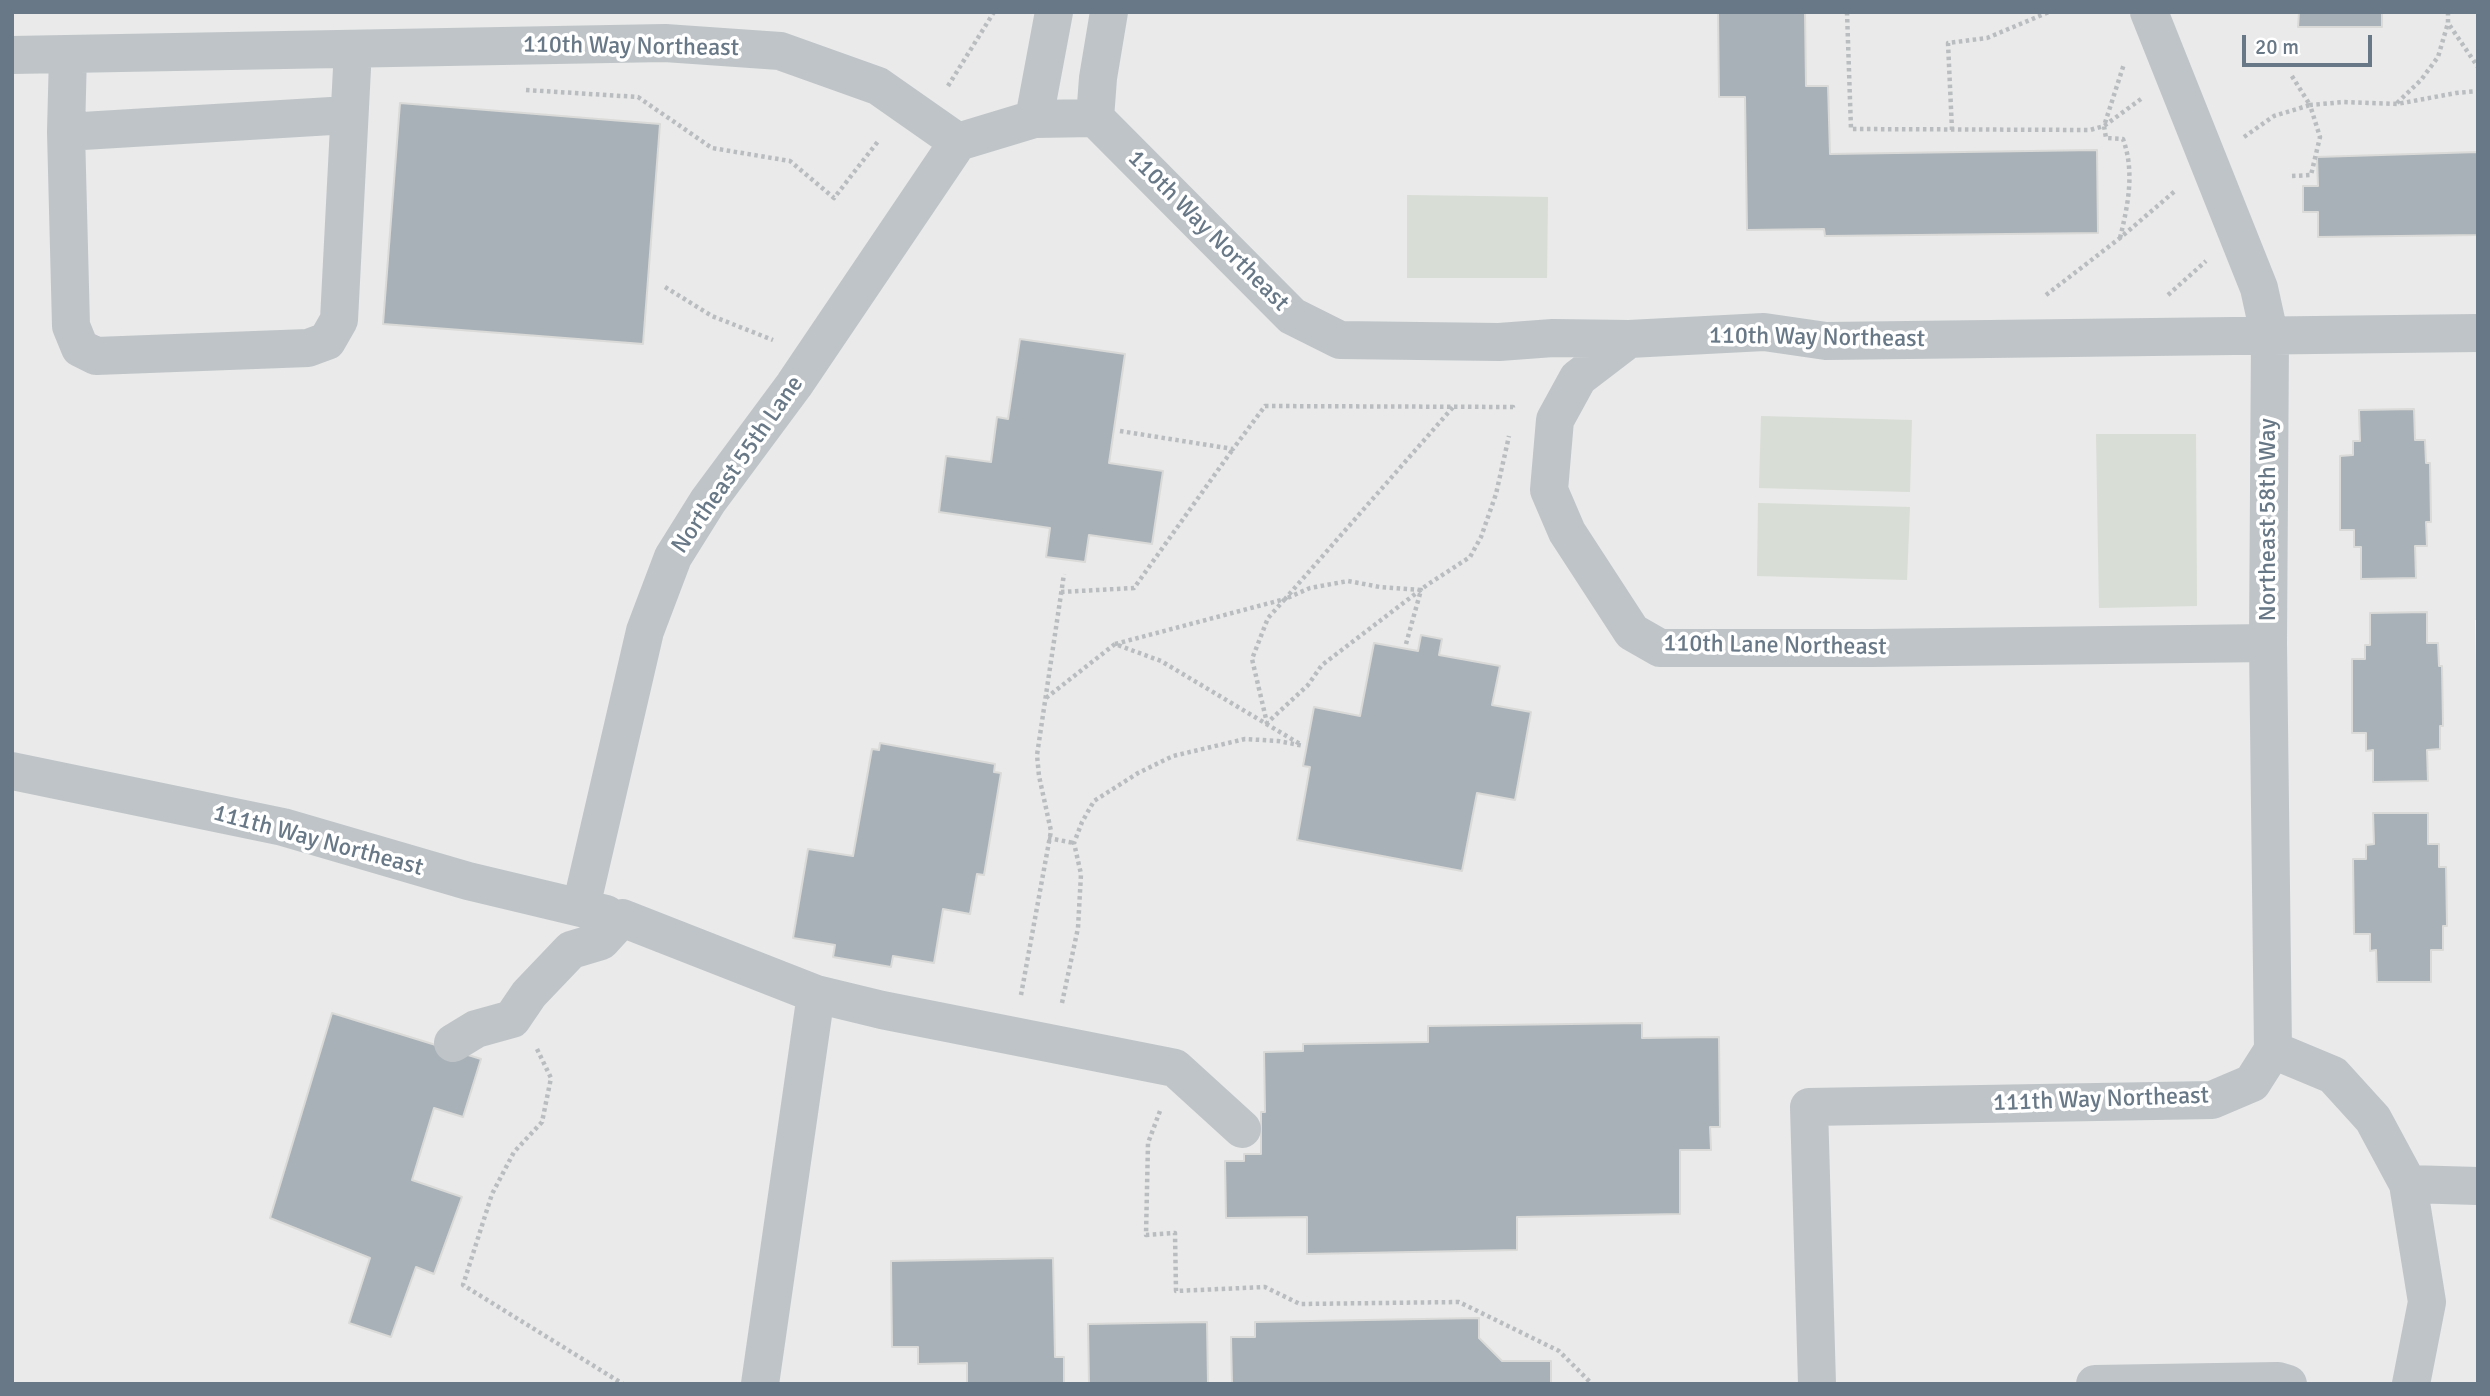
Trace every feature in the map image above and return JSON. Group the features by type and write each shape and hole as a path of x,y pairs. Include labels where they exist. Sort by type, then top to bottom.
{"street":[{"path":"1034,119 1054,12"},
{"path":"958,142 1034,119 1095,118 1098,78 1109,12"},
{"name":"Northeast 58th Way","path":"2149,12 2259,288 2270,338 2268,643 2273,1050"},
{"name":"110th Way Northeast","path":"12,55 665,43 780,51 878,86 958,142"},
{"path":"68,54 66,132 71,326 80,348 96,356 308,348 327,341 339,320 353,49"},
{"path":"66,132 348,115"},
{"name":"110th Way Northeast","path":"1095,118 1292,316 1340,340 1499,342 1764,332 1826,341 2270,338 2478,333"},
{"name":"Northeast 55th Lane","path":"581,907 646,631 673,557 708,502 794,385 958,142"},
{"name":"110th Lane Northeast","path":"1629,339 1578,378 1555,420 1549,490 1567,533 1632,632 1660,648 2268,643"},
{"name":"111th Way Northeast","path":"12,771 282,827 468,881 622,918 816,994 1014,1037 1175,1068 1242,1129"},
{"path":"453,1043 476,1029 512,1019 528,994 571,950 601,941 622,918"},
{"path":"760,1384 816,994"},
{"path":"2273,1050 2333,1075 2374,1119 2408,1184 2427,1302 2410,1384"},
{"name":"111th Way Northeast","path":"1817,1384 1809,1107 2212,1100 2252,1083 2273,1050"},
{"path":"2408,1184 2478,1186"},
{"path":"2095,1384 2278,1381 2288,1384"}],"path":[{"path":"944,92 994,12"},
{"path":"1847,12 1851,129 2090,131 2104,126 2142,99"},
{"path":"1952,130 1948,43 1987,38 2049,12"},
{"path":"2397,104 2421,80 2438,57 2448,23 2448,12"},
{"path":"2448,23 2478,67"},
{"path":"2120,238 2130,197 2128,153 2123,139 2106,138 2104,126 2126,59"},
{"path":"2290,73 2310,105 2320,137 2311,175 2292,176"},
{"path":"517,90 638,97 712,148 790,161 834,198 878,140"},
{"path":"2237,141 2274,116 2310,105 2344,102 2397,104 2478,91"},
{"path":"2045,296 2120,238 2179,187"},
{"path":"2160,302 2207,261"},
{"path":"665,287 712,316 784,344"},
{"path":"1061,592 1134,588 1265,406 1513,407 1512,417"},
{"path":"1267,723 1252,659 1268,618 1454,406"},
{"path":"1267,723 1308,685 1322,665 1469,557 1481,537 1496,494 1512,428"},
{"path":"1120,431 1233,449"},
{"path":"1014,1037 1051,831 1037,755 1064,574"},
{"path":"1046,698 1115,644 1284,599 1310,588 1348,581 1421,590"},
{"path":"1406,644 1421,590"},
{"path":"1055,1044 1078,928 1081,874 1074,843 1094,801 1173,756 1245,739 1304,746 1161,661 1115,644"},
{"path":"1048,838 1074,843"},
{"path":"512,1019 541,1053 551,1078 542,1122 514,1152 492,1194 463,1285 624,1384"},
{"path":"1148,1143 1146,1234 1175,1233 1176,1291 1265,1287 1300,1304 1459,1302 1559,1351 1592,1384"}],"shaded area":[{"path":"12,12 2478,12 2478,620 2475,620 2478,783 2478,1384 12,1384"},
{"path":"1407,195 1548,197 1547,278 1407,278"},
{"path":"1761,416 1912,420 1910,492 1759,488"},
{"path":"2096,434 2196,434 2197,606 2099,608"},
{"path":"1758,503 1910,507 1907,580 1757,576"}],"building":[{"path":"1718,12 1805,12 1806,86 1828,86 1830,154 2097,150 2098,233 1825,236 1824,229 1747,230 1745,97 1719,97"},
{"path":"2299,12 2382,12 2382,27 2298,27"},
{"path":"400,103 660,124 643,344 383,324"},
{"path":"2478,152 2478,235 2318,237 2318,212 2303,212 2303,186 2318,186 2317,157"},
{"path":"1020,339 1125,354 1109,463 1163,471 1152,544 1089,535 1085,562 1046,557 1050,528 939,512 946,456 991,462 997,417 1008,419"},
{"path":"2414,409 2415,440 2425,440 2426,463 2430,463 2431,522 2426,522 2427,546 2415,546 2416,578 2361,579 2361,547 2354,547 2354,530 2340,530 2340,456 2353,455 2353,441 2360,441 2359,410"},
{"path":"2427,612 2427,643 2438,643 2439,666 2442,666 2443,726 2440,726 2440,749 2427,750 2428,781 2373,782 2373,750 2366,751 2366,733 2352,733 2352,659 2365,659 2365,645 2370,645 2370,613"},
{"path":"1421,635 1442,639 1439,655 1500,666 1492,705 1531,712 1515,800 1477,793 1462,871 1297,840 1310,767 1303,766 1314,707 1360,716 1374,643 1418,651"},
{"path":"880,743 995,764 994,772 1001,773 984,875 977,874 970,914 943,909 934,963 893,956 891,967 833,957 835,945 793,938 808,849 853,856 872,749 879,750"},
{"path":"2373,813 2428,813 2428,844 2439,844 2439,867 2446,867 2447,926 2443,926 2443,950 2431,950 2431,982 2377,982 2376,950 2370,951 2370,934 2354,934 2353,859 2366,859 2366,845 2374,844"},
{"path":"332,1013 481,1059 463,1117 434,1108 412,1180 462,1197 434,1274 416,1267 391,1337 349,1323 370,1258 270,1218"},
{"path":"1642,1023 1642,1038 1719,1037 1720,1127 1710,1127 1711,1150 1680,1150 1680,1214 1517,1217 1517,1250 1307,1254 1307,1217 1226,1218 1225,1161 1244,1161 1244,1154 1261,1154 1261,1112 1265,1112 1264,1052 1303,1051 1303,1044 1428,1042 1428,1026"},
{"path":"1053,1258 1055,1357 1064,1357 1064,1384 967,1384 967,1363 918,1364 918,1347 892,1347 891,1261"},
{"path":"1479,1318 1479,1338 1502,1361 1551,1361 1551,1384 1232,1384 1231,1337 1255,1337 1255,1322"},
{"path":"1207,1322 1208,1384 1089,1384 1088,1324"}]}
